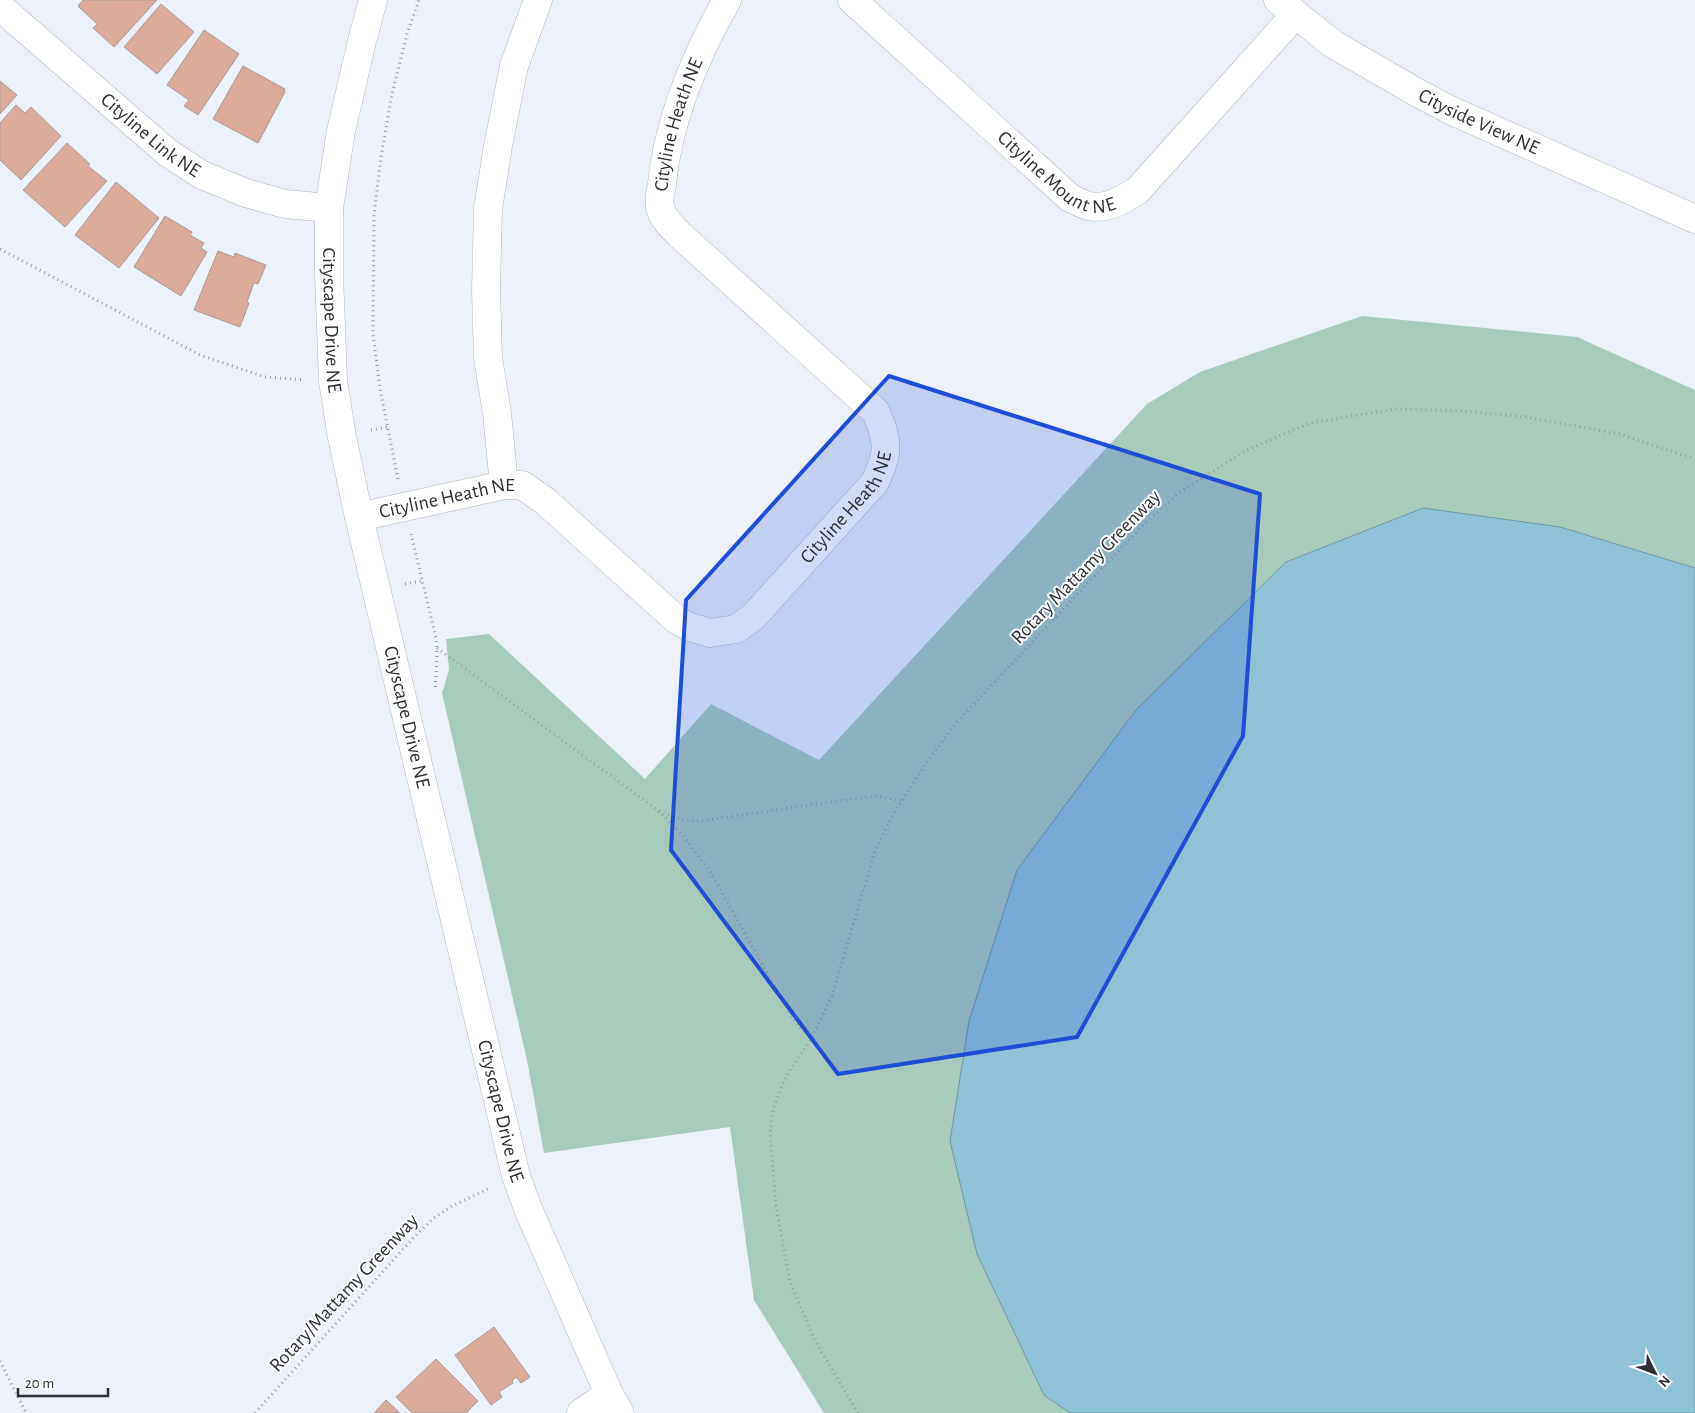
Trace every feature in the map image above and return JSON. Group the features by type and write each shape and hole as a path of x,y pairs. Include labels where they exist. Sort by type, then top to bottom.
{"street":[{"name":"Cityscape Drive NE","path":"373,0 341,131 329,208 329,274 333,381 342,437 359,517 516,1176 529,1211 615,1404"},
{"path":"504,485 497,413 488,358 486,290 488,209 514,66 538,0"},
{"name":"Cityline Heath NE","path":"359,517 504,485 522,485 533,491 677,620 690,627 710,632 736,629 753,617 875,482 884,462 887,448 885,434 876,412 680,235 668,222 660,208 666,160 685,88 709,31 727,0"},
{"name":"Cityline Mount NE","path":"852,0 1070,198 1089,206 1104,206 1121,201 1138,190 1286,7"},
{"name":"Cityline Link NE","path":"0,7 168,153 202,175 246,193 285,204 329,208"},
{"name":"Cityside View NE","path":"1286,7 1333,44 1450,110 1695,219"},
{"path":"581,1413 615,1404"}],"path":[{"path":"396,471 380,389 373,334 374,215 381,157 392,94 407,34 419,0"},
{"path":"0,249 200,355 266,376 333,381"},
{"name":"Rotary Mattamy Greenway","path":"858,1413 812,1334 790,1282 782,1248 776,1206 770,1134 773,1110 786,1076 812,1038 832,996 876,848 902,801 927,762 955,724 1140,528 1179,493 1245,452 1310,423 1395,409 1462,411 1516,416 1619,434 1695,458"},
{"path":"363,432 388,427"},
{"path":"412,536 436,638 435,690"},
{"path":"399,585 422,581"},
{"path":"436,648 656,810 681,833 711,873 790,1014 799,1027 812,1038"},
{"path":"656,810 685,821 879,796 902,801"},
{"name":"Rotary/Mattamy Greenway","path":"255,1413 415,1236 434,1218 452,1206 516,1176"},
{"path":"0,1361 26,1413"}],"highlighted area":[{"path":"889,376 1260,494 1243,736 1077,1037 838,1074 671,850 686,600"}],"green space":[{"path":"1362,316 1577,337 1695,390 1695,1413 824,1413 754,1300 730,1127 544,1153 527,1060 442,693 449,670 446,639 489,634 645,779 711,704 819,760 1147,404 1200,372"}],"water":[{"path":"1423,508 1560,527 1695,568 1695,1413 1070,1413 1044,1395 977,1254 950,1141 969,1021 1017,870 1136,710 1286,562"}],"building":[{"path":"83,0 157,0 114,47 93,28 97,24 78,6"},
{"path":"161,4 194,32 157,74 124,47"},
{"path":"204,30 239,54 198,115 184,106 189,100 167,85"},
{"path":"243,66 285,89 258,143 213,119"},
{"path":"0,81 17,95 0,114"},
{"path":"16,105 25,113 31,107 61,136 21,180 0,160 0,123"},
{"path":"67,143 90,164 88,166 107,181 65,227 23,190"},
{"path":"116,182 159,218 119,268 75,235"},
{"path":"165,216 192,232 190,235 204,243 201,248 207,252 181,296 134,267"},
{"path":"218,251 234,257 235,253 266,265 258,284 254,283 240,327 194,310"},
{"path":"494,1327 530,1377 521,1383 516,1377 512,1381 513,1383 499,1392 502,1397 491,1405 455,1355"},
{"path":"436,1359 478,1401 466,1413 412,1413 396,1397"},
{"path":"386,1400 400,1413 374,1413"}]}
